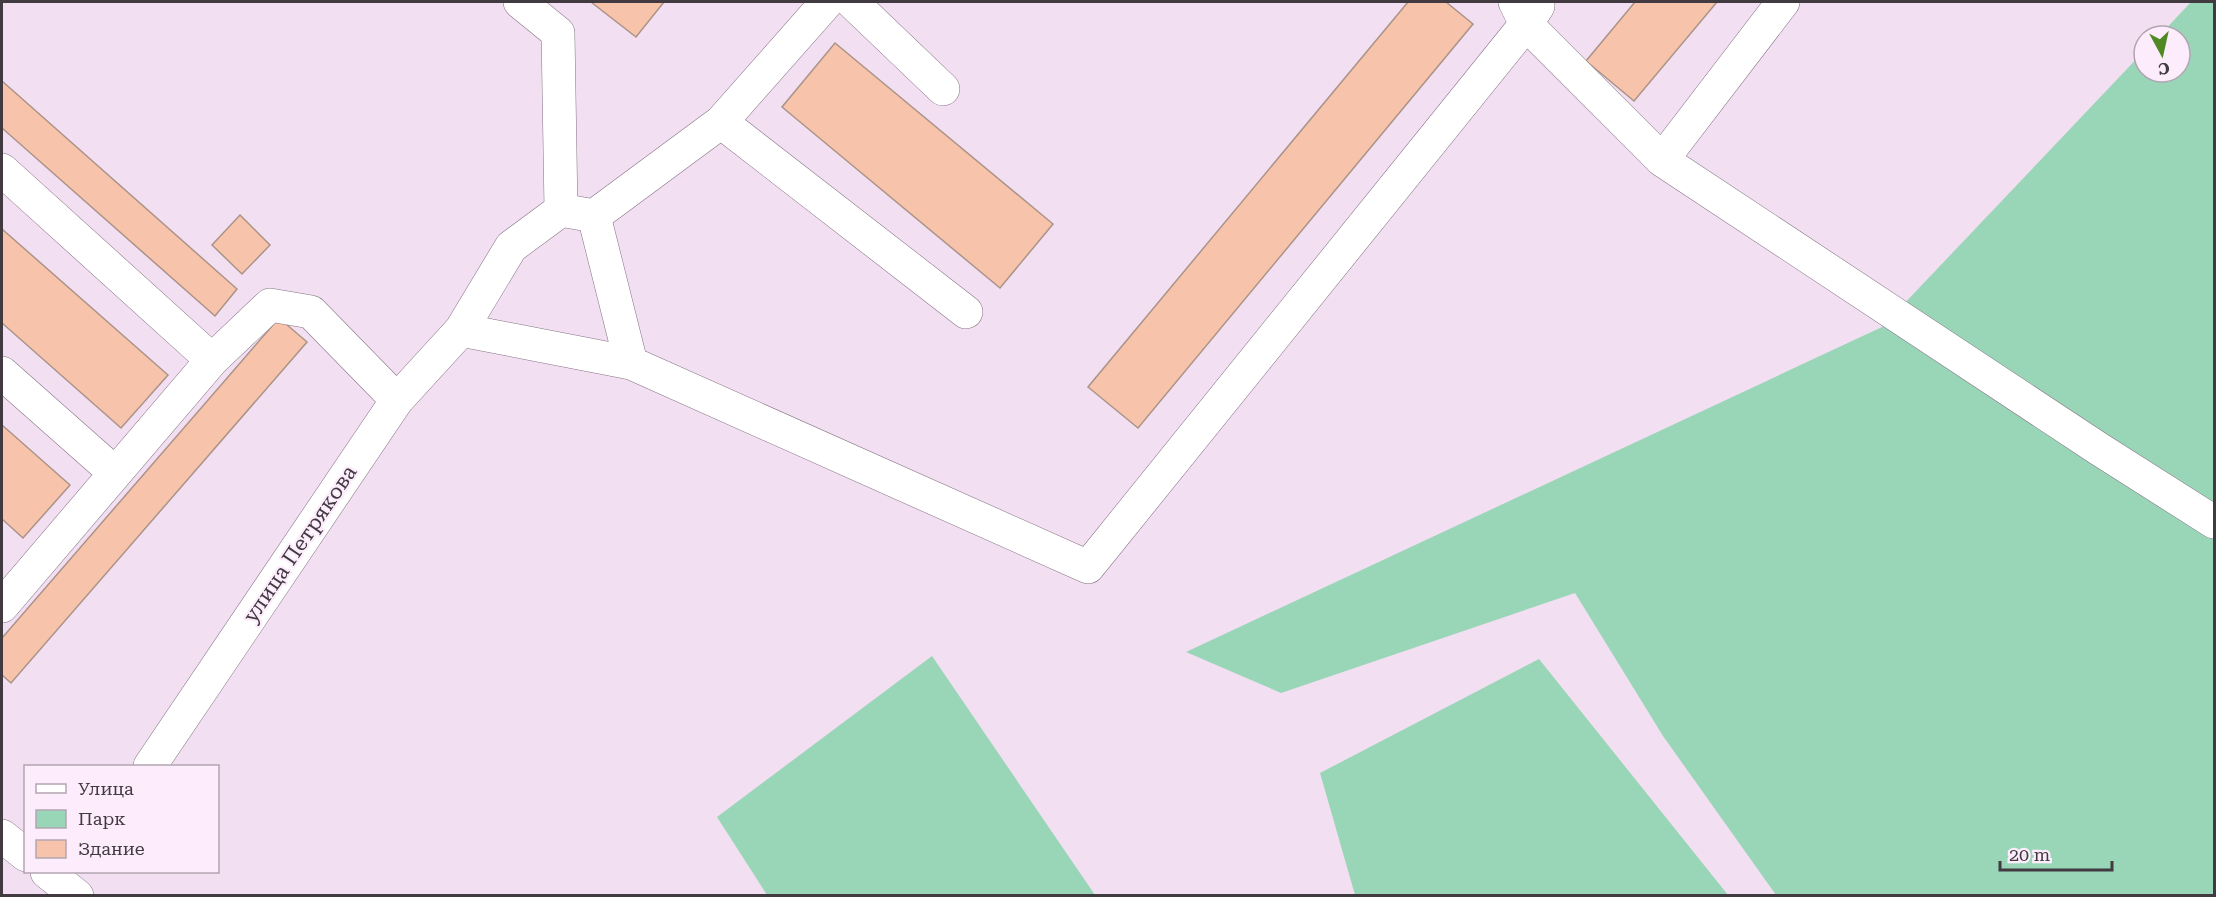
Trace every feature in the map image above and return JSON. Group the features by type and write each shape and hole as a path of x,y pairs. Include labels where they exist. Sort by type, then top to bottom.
{"street":[{"path":"520,2 558,33 561,210 594,216 721,122 827,2"},
{"path":"852,2 943,89"},
{"path":"1662,160 1783,2"},
{"path":"461,330 631,363 1088,567 1527,9 1662,160 2099,449 2214,522"},
{"path":"721,122 966,312"},
{"path":"2,170 212,360"},
{"name":"улица Петрякова","path":"151,765 397,400 461,330 511,247 561,210"},
{"path":"594,216 631,363"},
{"path":"7,588 115,473 212,360 270,305 311,312 397,400"},
{"path":"2,373 115,473"},
{"path":"2,836 24,853"}],"green space":[{"path":"2191,2 2214,2 2214,895 1776,895 1663,736 1575,593 1281,693 1186,652 1882,327 2132,64 2132,84 2192,84 2192,24 2170,24"},
{"path":"932,656 1095,895 767,895 717,817"},
{"path":"1539,659 1728,895 1355,895 1320,773"}],"building":[{"path":"591,2 664,2 636,37"},
{"path":"1408,2 1446,2 1473,24 1138,428 1088,387"},
{"path":"1635,2 1717,2 1634,101 1586,61"},
{"path":"835,43 1053,224 1000,288 782,107"},
{"path":"2,81 237,289 215,316 2,128"},
{"path":"240,215 270,245 242,274 212,245"},
{"path":"2,229 168,375 121,428 2,323"},
{"path":"279,318 307,342 11,683 2,675 2,638"},
{"path":"2,425 70,485 23,538 2,519"}]}
